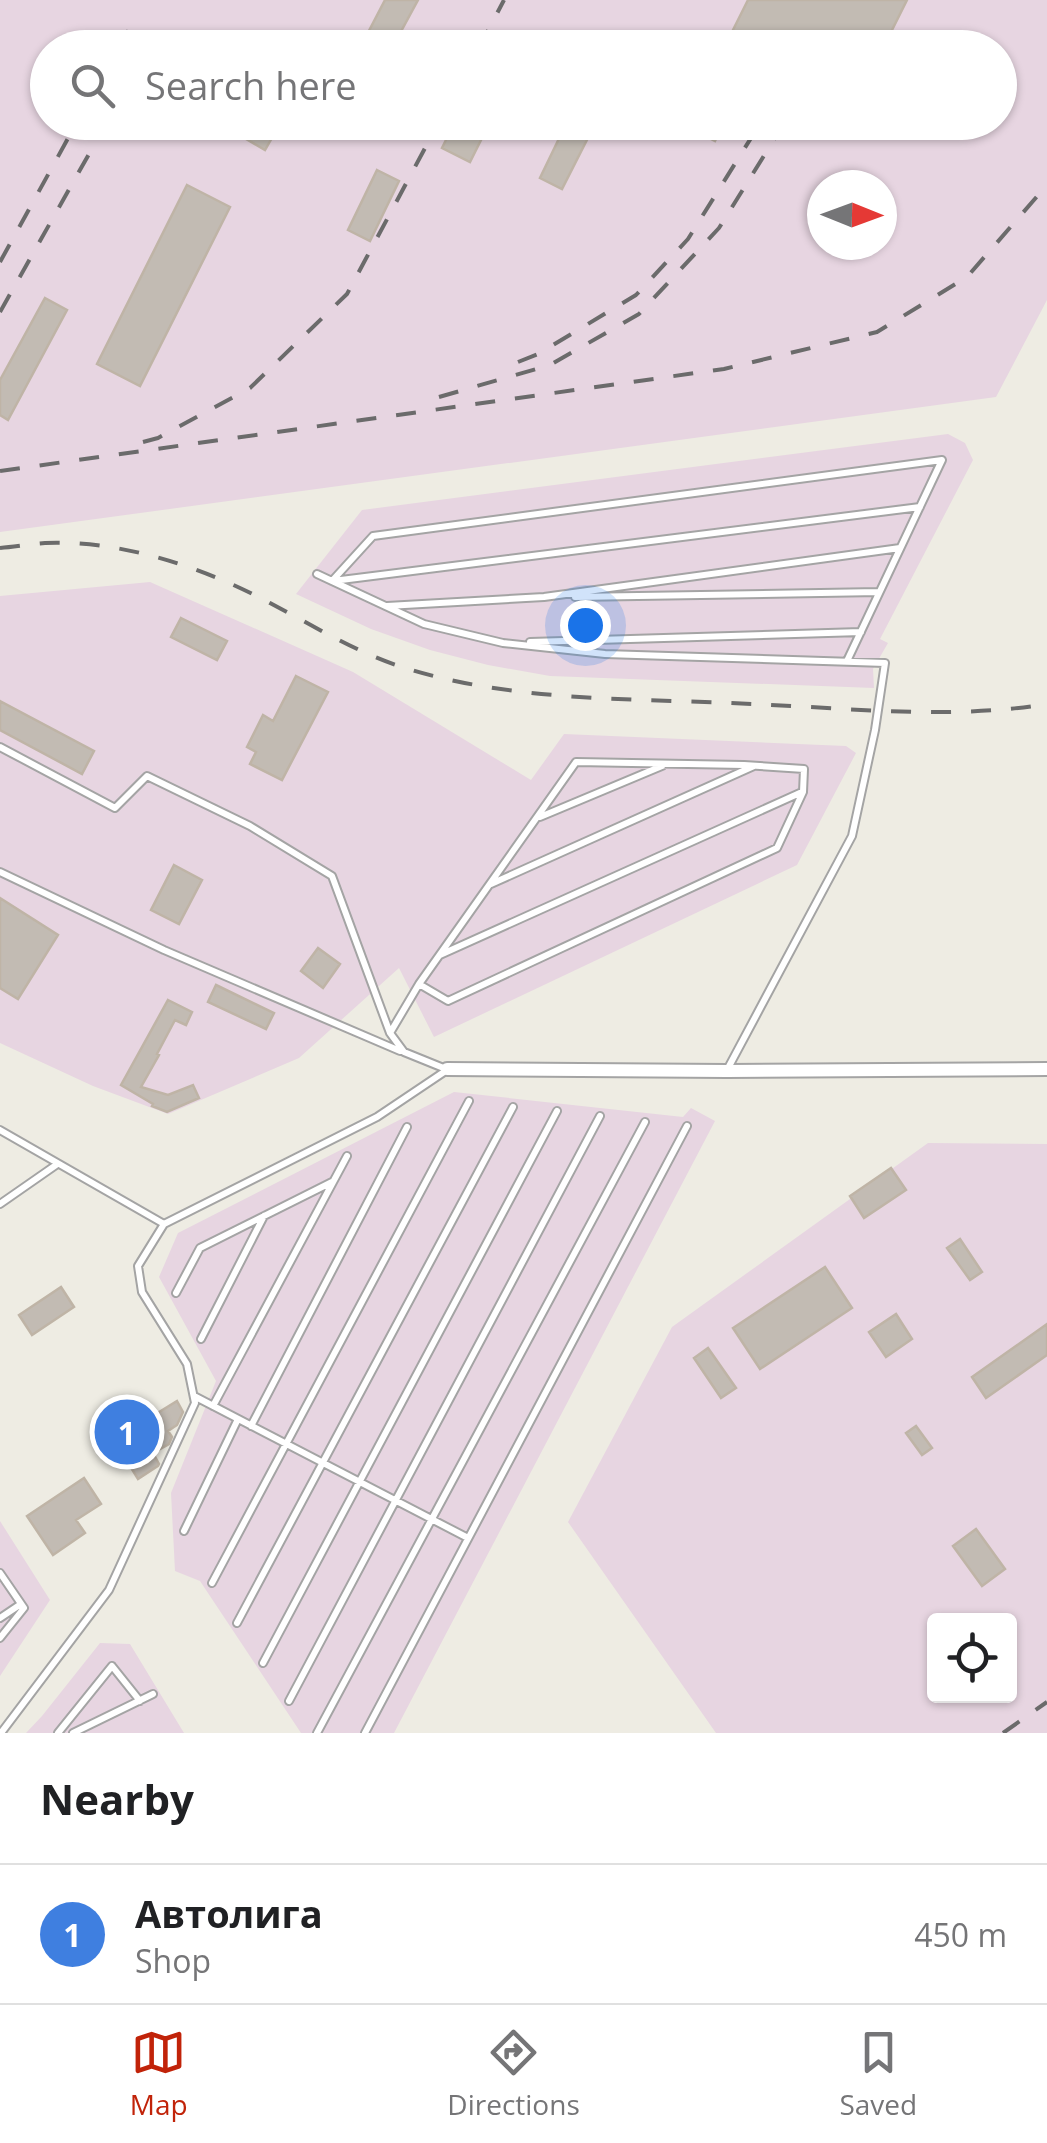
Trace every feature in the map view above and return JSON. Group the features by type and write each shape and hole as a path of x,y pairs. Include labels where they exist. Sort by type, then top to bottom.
{"street":[{"path":"447,1070 1047,1069"}],"lane":[{"path":"332,582 373,536 942,460 846,662"},
{"path":"332,582 920,507"},
{"path":"544,597 900,548"},
{"path":"317,574 424,624 503,643 605,654 885,662 852,836 726,1072"},
{"path":"386,606 544,597 880,592"},
{"path":"503,643 861,632"},
{"path":"0,747 115,808 147,776 250,826 332,876 390,1033 404,1052"},
{"path":"390,1033 418,984 576,762 804,769 804,792 777,848 448,1001 418,984"},
{"path":"536,818 668,764"},
{"path":"489,885 755,766"},
{"path":"440,956 804,792"},
{"path":"0,872 164,950 447,1070"},
{"path":"0,1733 109,1590 195,1404 187,1364 142,1292 138,1266 164,1224 377,1117 447,1070"},
{"path":"212,1583 469,1101"},
{"path":"237,1622 513,1107"},
{"path":"263,1663 557,1111"},
{"path":"289,1701 600,1116"},
{"path":"317,1733 645,1122"},
{"path":"366,1733 688,1126"},
{"path":"252,1426 407,1127"},
{"path":"0,1130 164,1224"},
{"path":"213,1406 347,1156"},
{"path":"0,1204 57,1164"},
{"path":"176,1294 200,1248 334,1181"},
{"path":"202,1339 264,1216"},
{"path":"194,1396 468,1538"},
{"path":"184,1532 238,1419"},
{"path":"0,1573 24,1608 0,1638"},
{"path":"0,1618 21,1604"},
{"path":"58,1733 112,1666 140,1701"},
{"path":"73,1733 153,1694"}],"shaded area":[{"path":"0,0 1047,0 1047,300 996,397 0,532"},
{"path":"948,434 965,443 973,460 880,639 888,643 873,669 874,688 550,676 430,650 371,629 296,594 362,510"},
{"path":"150,582 353,672 531,780 564,734 846,746 856,753 797,865 434,1037 399,968 299,1058 168,1114 93,1086 0,1043 0,596"},
{"path":"454,1092 683,1117 691,1108 715,1121 394,1733 301,1733 200,1581 175,1571 171,1493 216,1381 159,1277 178,1233"},
{"path":"928,1143 1047,1144 1047,1733 716,1733 568,1522 672,1327"},
{"path":"0,1521 50,1600 0,1676"},
{"path":"100,1643 130,1644 184,1733 26,1733"}],"building":[{"path":"385,0 418,0 402,30 369,30"},
{"path":"748,0 907,0 892,30 733,30"},
{"path":"248,140 271,140 265,150"},
{"path":"446,140 481,140 470,162 442,148"},
{"path":"558,140 587,140 562,189 540,178"},
{"path":"377,170 399,181 370,241 348,230"},
{"path":"187,185 230,207 140,386 97,364"},
{"path":"45,298 67,310 8,420 0,415 0,380"},
{"path":"181,618 227,641 217,660 171,637"},
{"path":"296,676 328,692 282,780 250,764 256,752 247,747 263,715 273,721"},
{"path":"0,701 94,751 82,774 0,730"},
{"path":"174,865 202,880 179,924 151,910"},
{"path":"0,898 58,935 18,999 0,988"},
{"path":"318,948 340,964 323,988 301,971"},
{"path":"216,985 274,1013 266,1029 208,1002"},
{"path":"168,1000 192,1012 186,1025 175,1020 141,1087 168,1095 193,1085 199,1098 167,1112 121,1085"},
{"path":"891,1168 906,1190 864,1218 850,1196"},
{"path":"960,1239 982,1272 970,1280 947,1248"},
{"path":"825,1267 852,1308 760,1369 733,1328"},
{"path":"61,1287 74,1307 32,1335 19,1315"},
{"path":"896,1314 912,1339 886,1357 869,1332"},
{"path":"1047,1324 1047,1355 986,1398 972,1377"},
{"path":"708,1348 736,1388 721,1398 694,1358"},
{"path":"177,1401 183,1412 177,1425 168,1431 172,1437 169,1444 153,1453 158,1466 138,1479 114,1440"},
{"path":"916,1426 932,1448 922,1455 906,1433"},
{"path":"84,1478 101,1504 76,1520 85,1533 53,1555 27,1516"},
{"path":"976,1529 1005,1569 982,1586 953,1546"}],"railway":[{"path":"488,30 504,0"},
{"path":"129,30 133,22"},
{"path":"0,262 67,140"},
{"path":"0,312 97,140"},
{"path":"143,442 158,438 250,388 347,294 429,140"},
{"path":"518,362 636,295 688,239 750,140"},
{"path":"439,397 550,365 639,314 719,228 774,140"},
{"path":"0,471 724,369 877,332 967,277 1047,185"},
{"path":"0,548 74,543 161,558 244,590 382,660 485,687 574,697 900,711 974,711 1047,704"},
{"path":"1003,1733 1047,1702"}],"place":[{"name":"Автолига","path":"127,1432"}]}
